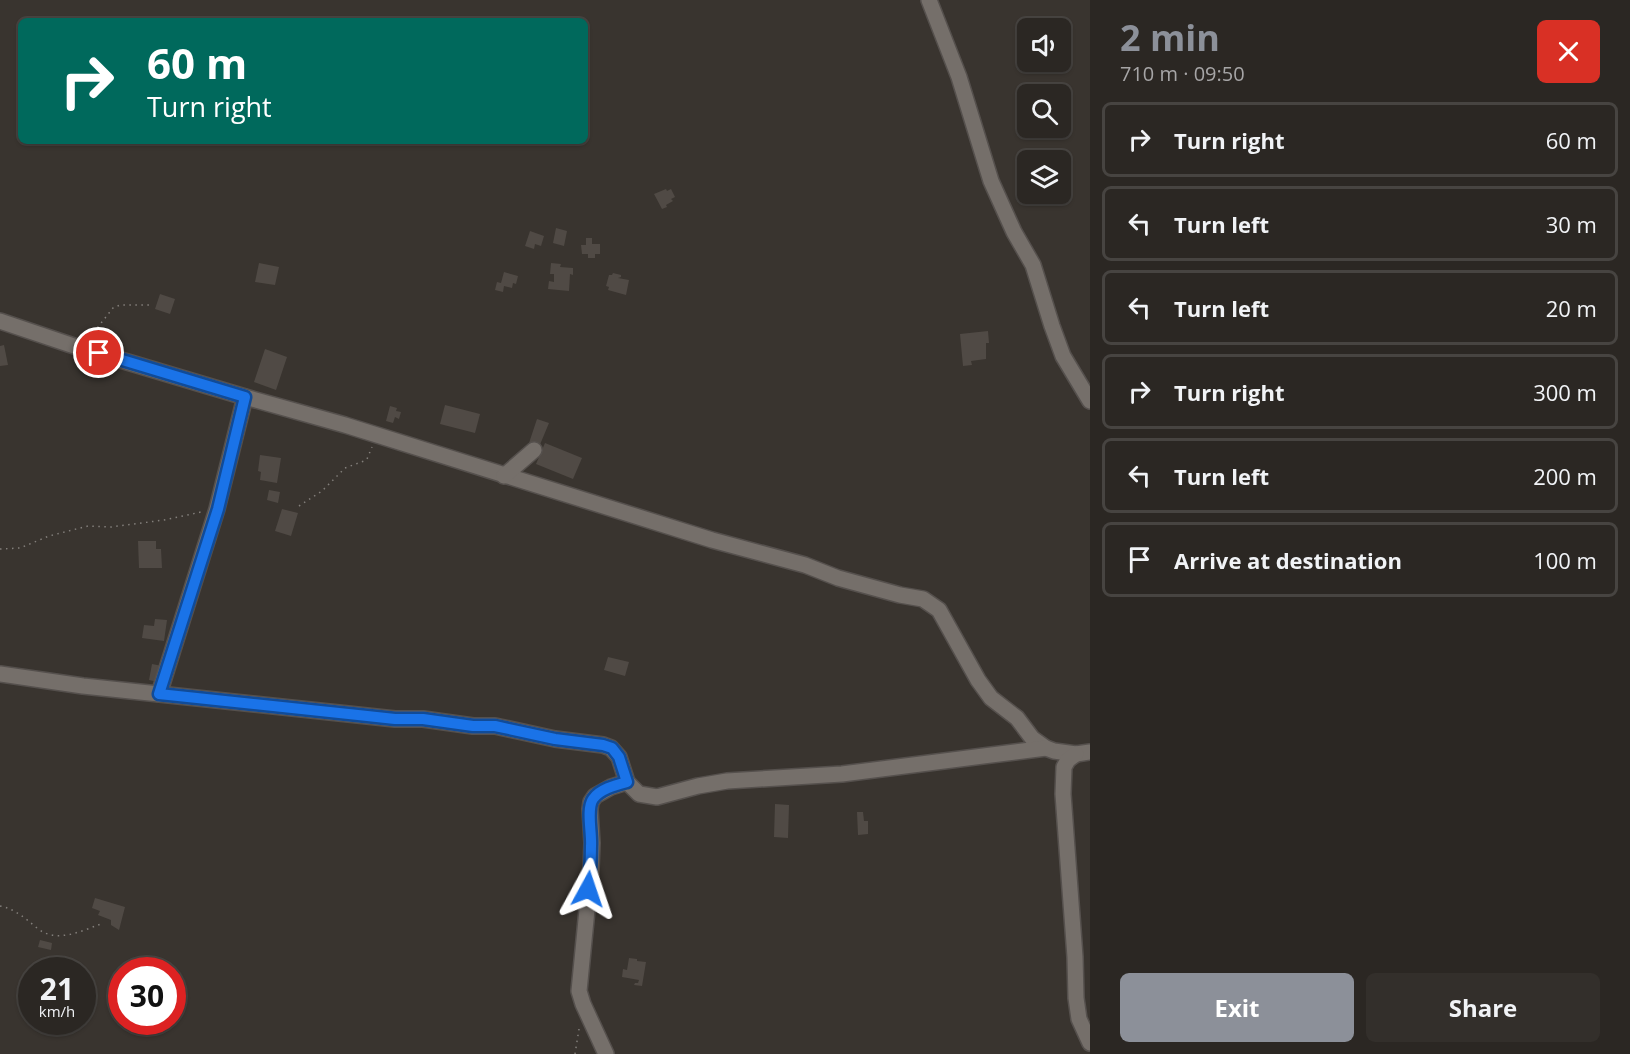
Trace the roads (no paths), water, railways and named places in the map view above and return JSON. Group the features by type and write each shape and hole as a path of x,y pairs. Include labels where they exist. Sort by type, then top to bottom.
{"street":[{"path":"929,0 969,109 989,174 1014,232 1033,265 1063,356 1090,401"},
{"path":"0,321 77,347 376,435 712,540 805,565 838,578 923,599 939,610 978,680 991,698 1017,718 1032,738 1046,748"},
{"path":"159,694 218,509 245,397"},
{"path":"504,476 534,450"},
{"path":"0,674 159,694 395,719 423,719 473,726 495,726 555,739 603,745 612,748 619,757 627,782 639,794 657,797 727,781 842,774 1046,748 1083,753"},
{"path":"1083,753 1068,760 1064,767 1063,794 1079,1019 1090,1043"},
{"path":"606,1054 579,991 591,869 590,809 595,796 611,786 627,782"}]}
